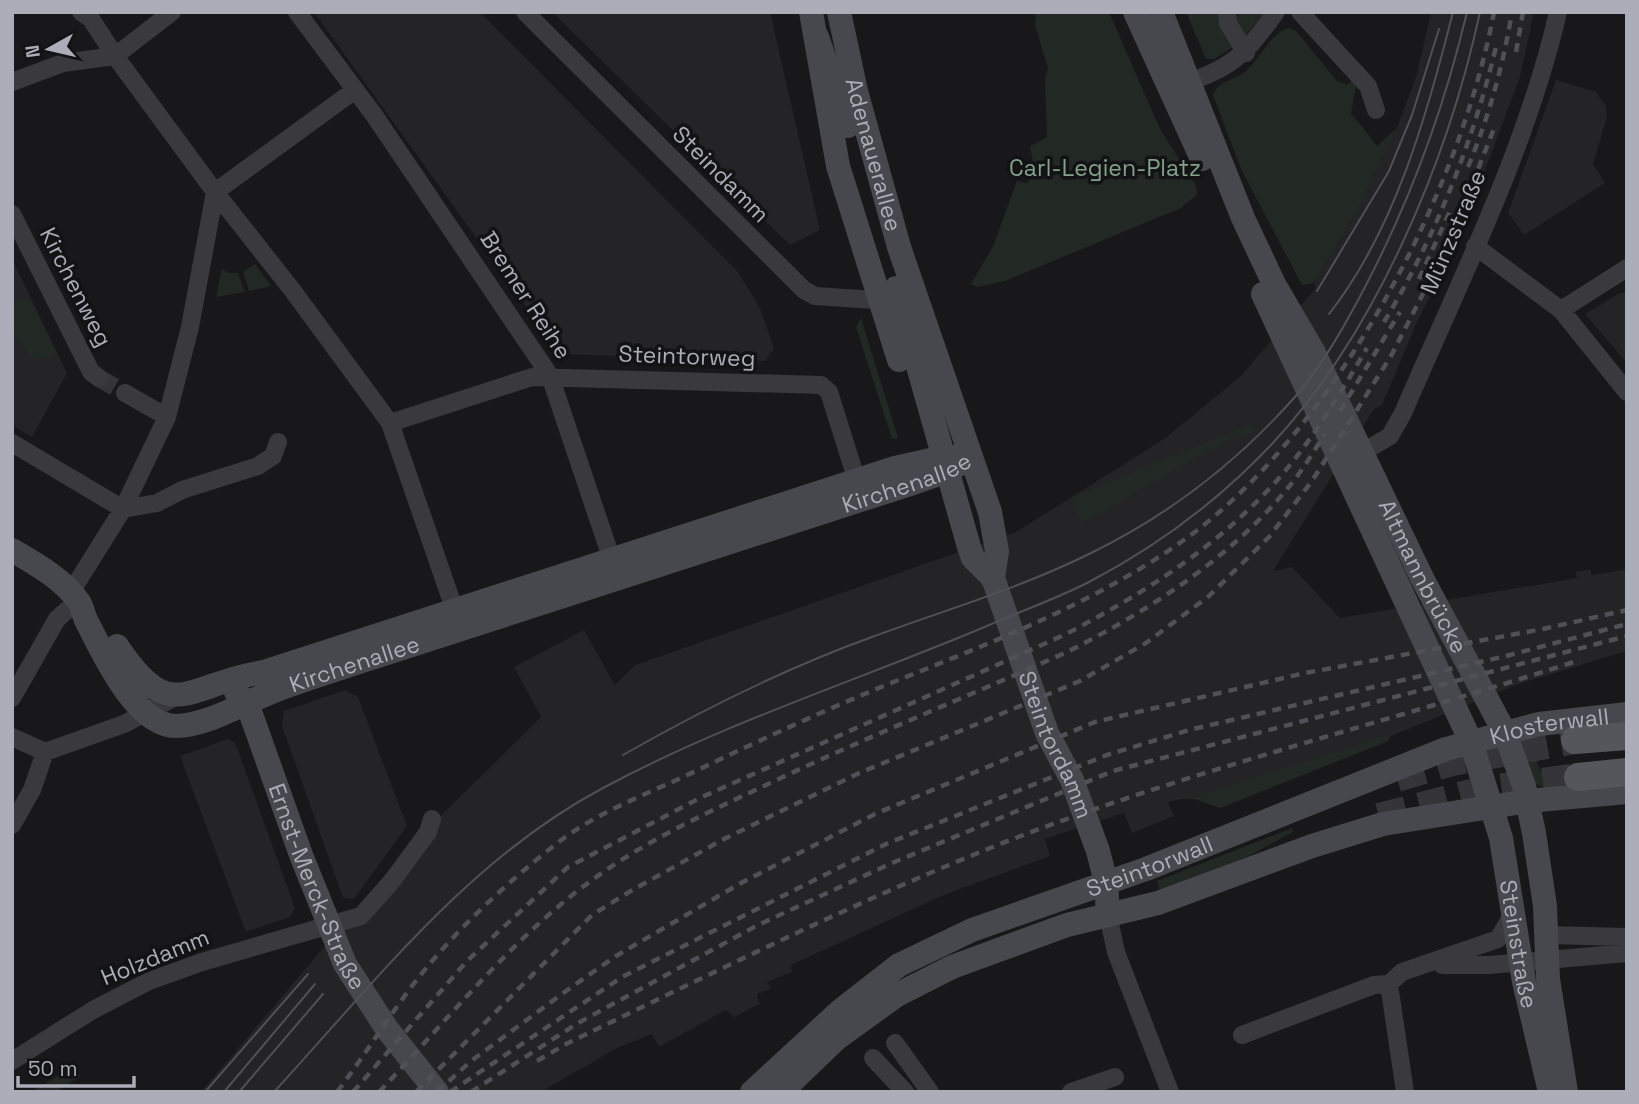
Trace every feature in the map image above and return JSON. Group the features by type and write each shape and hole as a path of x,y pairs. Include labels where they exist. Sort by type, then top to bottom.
{"main road":[{"name":"Adenauerallee","path":"811,12 838,166 897,298"},
{"name":"Adenauerallee","path":"839,12 897,298"},
{"name":"Altmannbrücke","path":"1135,12 1347,473 1378,511 1423,580 1493,707 1514,757 1528,801"},
{"name":"Altmannbrücke","path":"1161,12 1247,228 1361,448 1378,511 1461,717 1497,794"},
{"name":"Steintordamm","path":"897,298 971,457 986,499 997,556 993,578"},
{"name":"Steintordamm","path":"897,298 940,462 973,558 993,578 1047,733 1072,780 1089,824 1106,882 1108,915"},
{"name":"Kirchenallee","path":"179,695 264,672 857,481 971,457"},
{"name":"Kirchenallee","path":"145,713 156,721 175,726 208,719 323,674 584,589 940,462"},
{"path":"12,550 50,574 85,618 121,683 145,713"},
{"path":"584,589 585,574 603,563"},
{"path":"73,603 94,612 146,685 160,693 179,695"},
{"name":"Kirchenallee","path":"247,703 249,686 264,672"},
{"path":"208,687 232,690 247,703"},
{"name":"Ernst-Merck-Straße","path":"247,703 330,931 366,999 437,1092"},
{"name":"Klosterwall","path":"1474,741 1539,724 1627,714"},
{"path":"1575,740 1627,736"},
{"name":"Steintorwall","path":"846,1018 899,965 933,947 1402,765 1474,741"},
{"path":"1514,757 1497,794 1528,801 1627,792"},
{"path":"1578,777 1627,772"},
{"name":"Steintorwall","path":"846,1018 952,967 1067,925 1158,903 1354,832 1456,812 1497,794"},
{"name":"Steinstraße","path":"1497,794 1514,911 1538,951 1566,1092"},
{"name":"Steinstraße","path":"1528,801 1550,1092"},
{"path":"752,1092 846,1018"},
{"path":"781,1092 846,1018"}],"street":[{"path":"12,82 63,63 115,56 172,12"},
{"name":"Bremer Reihe","path":"297,12 374,115 550,376 603,563"},
{"name":"Steindamm","path":"525,12 804,290 815,296 897,298"},
{"path":"1227,12 1228,23 1246,53"},
{"path":"1189,82 1228,67 1246,53 1276,12"},
{"path":"1300,12 1368,86 1376,110"},
{"name":"Münzstraße","path":"1361,448 1385,440 1396,425 1475,246 1541,76 1558,12"},
{"path":"86,16 390,423 455,611"},
{"path":"12,698 57,619 73,603 123,509 167,417 190,327 215,192 355,90"},
{"name":"Kirchenweg","path":"12,214 88,365 99,378"},
{"path":"1475,246 1561,310 1627,392"},
{"path":"1561,310 1627,268"},
{"name":"Steintorweg","path":"390,423 532,377 821,384 829,392 857,481"},
{"path":"125,393 167,417"},
{"path":"12,443 123,509 157,503 182,490 264,463 275,452 278,442"},
{"path":"137,481 158,489 182,490"},
{"name":"Kirchenallee","path":"45,752 124,724 179,695"},
{"path":"12,737 45,752 36,781 12,825"},
{"name":"Holzdamm","path":"12,1060 93,1010 149,981 202,962 330,931 361,916 392,881 428,832 432,819"},
{"path":"1242,1035 1374,985 1389,984 1402,972 1498,939 1514,911"},
{"path":"1108,915 1116,953 1170,1092"},
{"path":"1424,965 1489,965 1538,951 1627,937"},
{"path":"1538,951 1627,953"},
{"path":"1389,984 1405,1092"},
{"path":"895,1043 930,1092"},
{"path":"873,1058 905,1092"},
{"path":"1071,1092 1115,1077"}],"shaded area":[{"path":"314,12 480,12 738,272 760,308 774,348 765,361 560,354"},
{"path":"552,12 770,12 820,230 790,245"},
{"path":"1431,12 1534,12 1520,77 1461,234 1417,322 1382,405 1374,409 1273,571 1292,567 1340,618 1577,578 1576,572 1590,569 1592,575 1627,569 1627,651 1516,685 1391,736 1388,741 1220,808 1196,799 1183,799 1168,802 1174,816 1132,833 1124,813 1045,839 1050,856 944,895 791,965 792,972 767,982 771,989 757,994 759,1004 746,1011 734,1017 726,1010 659,1047 652,1034 617,1048 541,1092 201,1092 408,848 541,717 514,667 584,630 615,685 635,665 1016,532 1164,439 1241,376 1316,288 1314,283 1358,210 1397,128 1417,74"},
{"path":"1556,80 1596,92 1606,106 1607,117 1593,164 1605,183 1524,235 1508,213"},
{"path":"12,259 67,373 32,437 12,425"},
{"path":"1620,293 1627,293 1627,363 1585,314"},
{"path":"345,690 358,697 407,826 354,899 343,898 282,726 284,711"},
{"path":"228,739 235,743 239,753 295,908 290,917 246,932 180,756"}],"green space":[{"name":"Carl-Legien-Platz","path":"1036,12 1109,12 1160,129 1196,186 1197,195 1181,208 1005,281 978,287 971,284 993,246 1017,181 1028,183 1033,162 1030,146 1047,137 1045,79 1048,68 1035,25"},
{"path":"1186,12 1220,12 1235,46 1214,59 1206,59"},
{"path":"1238,12 1265,12 1245,36 1236,20"},
{"path":"1289,28 1296,31 1337,81 1347,85 1353,79 1356,86 1351,113 1377,146 1397,128 1358,210 1314,283 1302,285 1241,169 1213,95 1223,83 1247,70 1271,40"},
{"path":"255,264 271,286 249,291 243,272"},
{"path":"222,269 229,273 238,273 245,292 216,297"},
{"path":"30,298 56,353 47,359 31,358 18,338 13,324 16,302"},
{"path":"861,318 898,438 892,439 856,327"},
{"path":"1251,424 1254,432 1224,442 1081,524 1072,497"},
{"path":"1390,734 1388,741 1220,808 1191,798"},
{"path":"1528,741 1549,790 1535,784 1520,748"},
{"path":"1292,828 1293,832 1245,858 1160,891 1157,881"},
{"path":"71,1068 81,1076 56,1092 31,1092"}],"tunnel":[{"path":"99,378 125,393"},
{"path":"1397,778 1452,762 1575,740"},
{"path":"1379,817 1483,790 1578,777"}],"tram line":[{"path":"1329,314 1373,246 1390,209 1420,131 1453,12"},
{"path":"623,755 714,706 808,662 1064,566 1147,522 1225,466 1272,422 1305,385 1333,344 1357,301 1382,254 1425,153 1448,84 1467,12"},
{"path":"274,1092 426,925 509,850 555,817 603,788 697,742 1077,588 1162,538 1230,485 1271,445 1309,400 1375,298 1403,242 1449,126 1480,12"},
{"path":"1317,291 1389,171 1412,115 1439,29"},
{"path":"205,1092 308,974"},
{"path":"224,1092 315,984"},
{"path":"239,1092 323,994"}],"railway":[{"path":"337,1092 409,990 459,931 536,860 585,824 790,727 1082,601 1184,540 1239,494 1291,437 1339,373 1383,303 1421,230 1452,156 1477,82 1494,12"},
{"path":"1468,167 1494,91 1512,12"},
{"path":"1516,52 1523,12"},
{"path":"1384,322 1420,257 1450,189 1476,118 1496,47"},
{"path":"416,1092 592,915 722,840 857,774 1080,681 1146,643 1209,596 1269,537 1312,481 1391,356 1449,243 1495,126"},
{"path":"1419,279 1451,209"},
{"path":"1340,411 1400,312"},
{"path":"353,1092 467,961 568,867 702,797 1064,635 1119,605 1198,553 1246,512 1297,457 1322,422 1367,348"},
{"path":"379,1092 503,958 556,909 605,871 671,831 717,808 839,751 1069,651 1131,617 1191,577 1247,532 1295,479 1325,434"},
{"path":"437,1092 471,1061 616,956 741,883 875,814 1095,722 1305,673 1543,629 1627,610"},
{"path":"450,1092 622,977 886,844 1107,755 1189,730 1506,656 1627,624"},
{"path":"471,1092 578,1023 758,925 892,863 1113,771 1627,636"},
{"path":"537,1061 566,1044 790,936 1018,837 1157,788 1580,660"}]}
